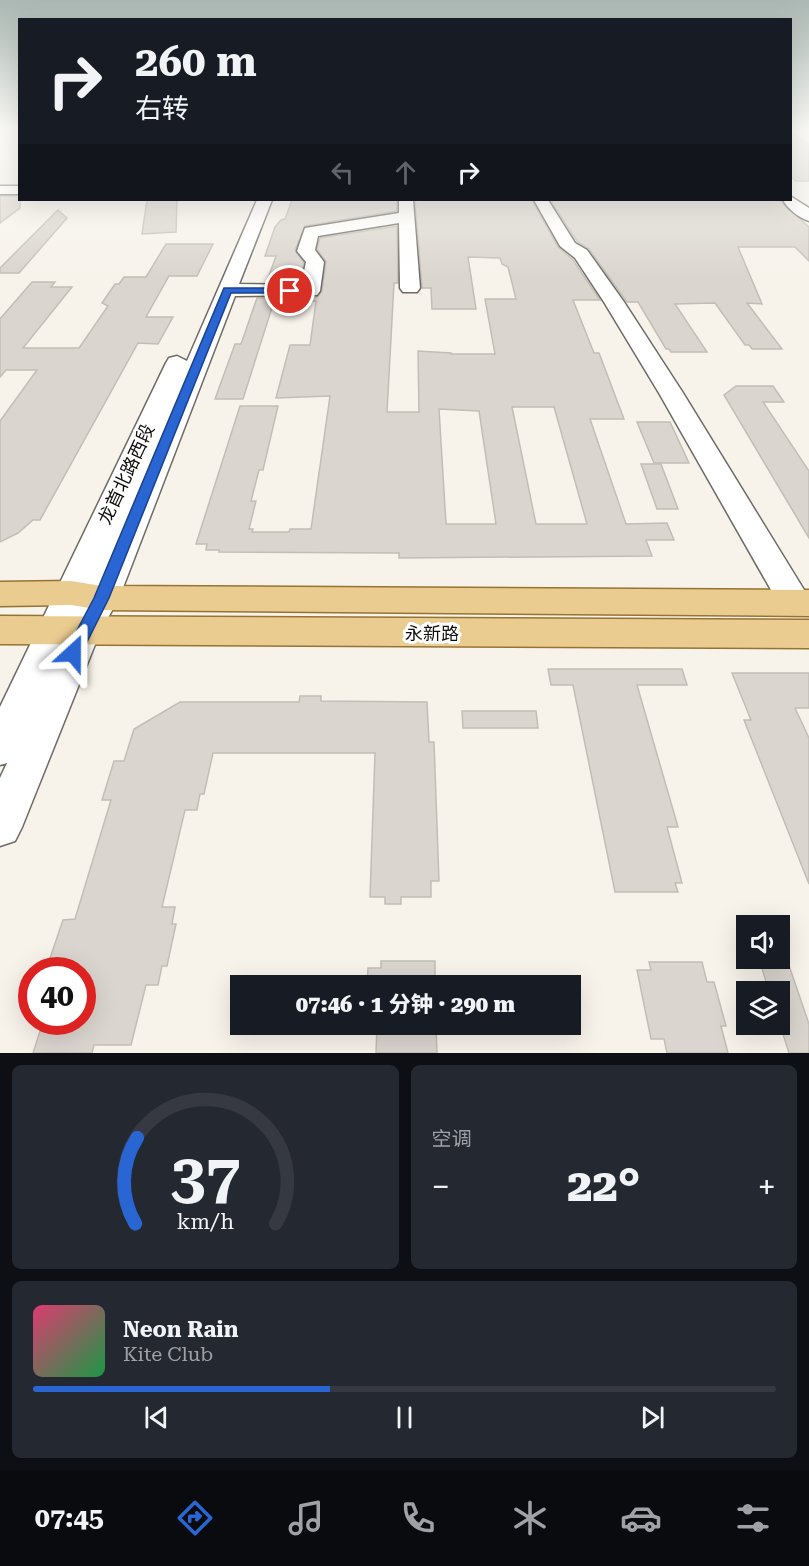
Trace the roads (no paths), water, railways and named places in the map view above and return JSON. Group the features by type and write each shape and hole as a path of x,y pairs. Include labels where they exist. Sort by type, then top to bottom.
{"main road":[{"name":"永新路","path":"0,594 804,613"},
{"name":"永新路","path":"0,630 69,631 804,613"}],"street":[{"path":"0,190 18,190"},
{"path":"793,193 809,216"},
{"name":"龙首北路西段","path":"86,595 252,201"},
{"name":"龙首北路西段","path":"0,749 69,631 227,290 264,201"},
{"path":"542,201 569,246 581,254 614,302 804,613"},
{"path":"227,290 310,291 315,262 306,251 311,232 406,208 410,288"},
{"name":"龙首北路西段","path":"0,827 69,631"}]}
